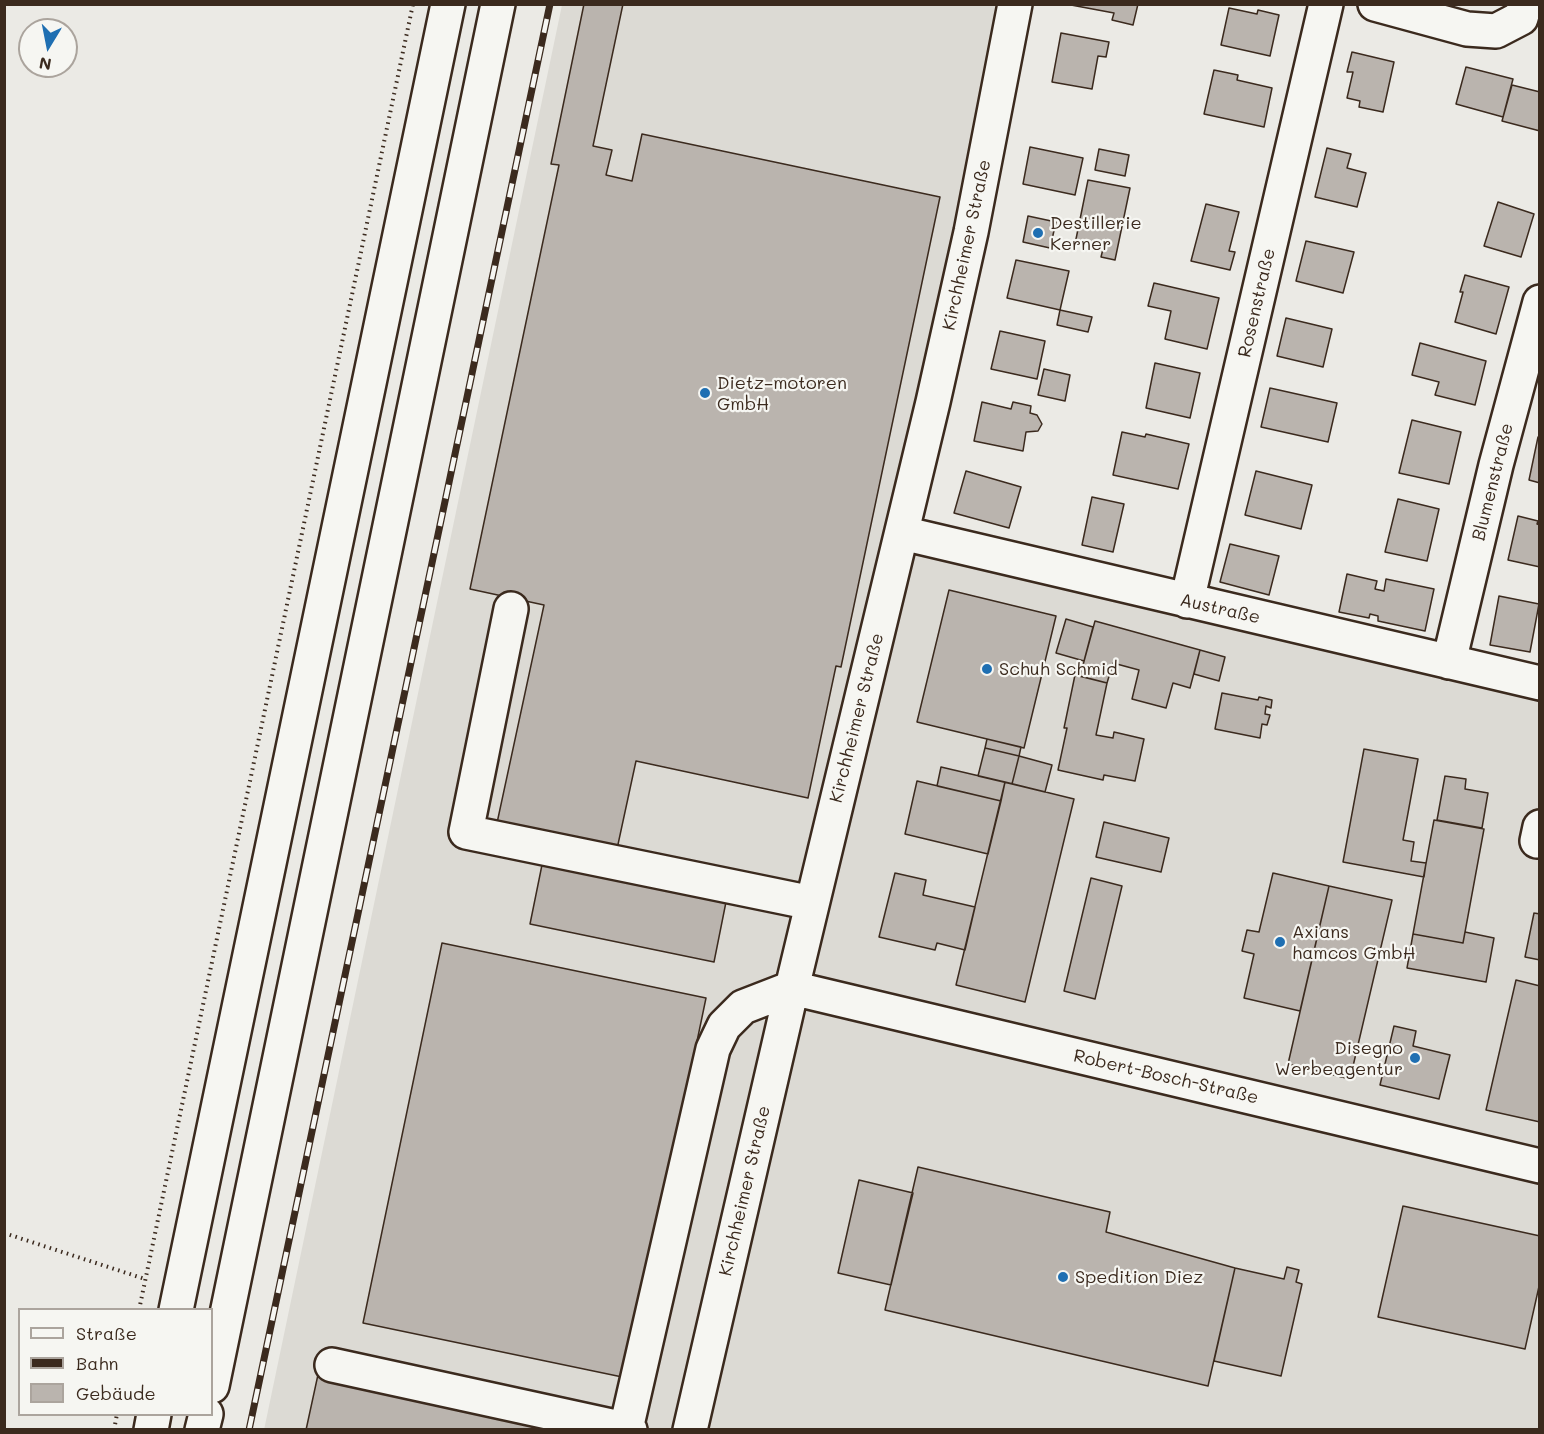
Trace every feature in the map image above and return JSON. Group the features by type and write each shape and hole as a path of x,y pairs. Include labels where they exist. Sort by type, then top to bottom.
{"street":[{"path":"176,1308 448,4"},
{"path":"213,1381 498,4"},
{"name":"Kirchheimer Straße","path":"690,1430 812,903 933,402 971,232 1015,4"},
{"name":"Rosenstraße","path":"1187,601 1326,4"},
{"path":"1376,4 1467,29 1496,31 1521,18 1525,4"},
{"name":"Blumenstraße","path":"1449,662 1496,465 1539,302"},
{"name":"Austraße","path":"902,533 1539,683"},
{"path":"511,609 466,832 812,903"},
{"path":"332,1365 628,1429 713,1049 724,1026 743,1007 792,988"},
{"name":"Robert-Bosch-Straße","path":"792,988 1539,1166"}],"path":[{"path":"139,1308 413,4"},
{"path":"4,1233 145,1279"}],"shaded area":[{"path":"562,5 1014,5 903,535 1539,684 1539,1429 264,1430"}],"building":[{"name":"Dietz‐motoren GmbH","path":"584,4 623,4 593,146 612,150 606,175 632,181 642,134 940,197 841,667 836,666 808,798 636,761 617,849 497,823 544,605 470,589 559,165 551,164"},
{"path":"1138,4 1133,25 1112,20 1114,13 1071,5"},
{"path":"1229,8 1257,14 1258,10 1279,15 1270,56 1221,45"},
{"path":"1061,33 1109,42 1106,57 1098,56 1092,89 1052,82"},
{"path":"1352,52 1394,62 1383,112 1359,107 1360,101 1347,98 1353,72 1347,72"},
{"path":"1466,67 1513,79 1503,117 1456,104"},
{"path":"1214,70 1238,75 1237,80 1272,88 1264,127 1204,114"},
{"path":"1512,85 1540,92 1540,131 1502,121"},
{"path":"1030,147 1083,158 1075,195 1023,184"},
{"path":"1327,148 1351,154 1347,168 1366,173 1357,207 1315,197"},
{"path":"1099,149 1129,155 1125,176 1095,170"},
{"path":"1088,180 1130,188 1115,260 1101,257 1103,249 1075,244"},
{"path":"1498,202 1534,214 1521,257 1484,246"},
{"path":"1206,204 1239,212 1229,251 1235,252 1230,270 1191,261"},
{"path":"1028,216 1056,222 1050,248 1023,242"},
{"path":"1306,241 1354,252 1343,293 1296,281"},
{"path":"1016,260 1069,271 1060,310 1007,298"},
{"path":"1465,275 1509,287 1496,334 1455,322"},
{"path":"1154,283 1219,298 1207,349 1165,339 1171,311 1148,306"},
{"path":"1060,310 1092,317 1088,332 1057,325"},
{"path":"1286,318 1332,329 1323,367 1277,356"},
{"path":"1000,331 1045,341 1037,379 991,369"},
{"path":"1420,343 1486,361 1475,405 1435,395 1439,382 1412,375"},
{"path":"1155,363 1200,373 1190,418 1146,408"},
{"path":"1044,369 1070,375 1065,401 1038,395"},
{"path":"1270,388 1337,403 1328,442 1261,427"},
{"path":"982,402 1011,409 1013,402 1031,406 1030,413 1037,415 1042,424 1038,431 1026,432 1023,451 974,441"},
{"path":"1412,420 1461,432 1449,484 1399,473"},
{"path":"1122,432 1145,437 1146,434 1189,444 1178,489 1113,475"},
{"path":"1538,437 1540,438 1540,483 1529,480"},
{"path":"966,471 1021,487 1009,528 954,513"},
{"path":"1256,471 1312,485 1301,529 1245,515"},
{"path":"1092,497 1124,504 1113,552 1082,545"},
{"path":"1398,499 1439,509 1427,561 1385,552"},
{"path":"1518,516 1538,521 1537,524 1540,525 1540,567 1508,560"},
{"path":"1230,544 1279,556 1269,595 1220,582"},
{"path":"1347,574 1377,581 1375,589 1384,591 1386,579 1434,589 1425,631 1378,621 1378,616 1370,614 1369,618 1339,612"},
{"path":"949,590 1056,616 1024,748 917,722"},
{"path":"1499,596 1539,604 1530,652 1490,645"},
{"path":"1066,619 1093,627 1084,661 1056,653"},
{"path":"1095,621 1200,650 1190,688 1173,683 1166,708 1132,699 1139,670 1113,663 1107,683 1080,676"},
{"path":"1200,650 1225,657 1219,681 1194,674"},
{"path":"1075,675 1107,683 1096,735 1113,738 1114,732 1144,739 1135,781 1104,775 1103,780 1058,770"},
{"path":"1222,693 1258,700 1259,697 1272,700 1271,708 1266,706 1265,714 1270,715 1267,725 1262,724 1260,738 1215,729"},
{"path":"987,739 1021,747 1019,756 985,748"},
{"path":"985,748 1019,756 1012,784 978,776"},
{"path":"1364,749 1418,759 1403,840 1414,842 1411,861 1426,863 1424,877 1343,862"},
{"path":"1019,756 1052,765 1045,792 1012,784"},
{"path":"941,767 1005,782 1001,801 937,786"},
{"path":"1445,776 1466,779 1465,789 1488,793 1482,828 1437,820"},
{"path":"917,781 1001,801 988,854 905,834"},
{"path":"1005,782 1074,799 1025,1002 956,985"},
{"path":"1434,820 1484,829 1463,943 1413,934"},
{"path":"1104,822 1169,838 1161,872 1096,857"},
{"path":"543,860 727,897 714,962 530,924"},
{"path":"895,873 926,880 923,895 975,907 965,950 937,943 935,950 879,937"},
{"name":"Axians hamcos GmbH","path":"1273,873 1329,886 1300,1011 1244,998 1254,954 1242,951 1247,930 1259,932"},
{"path":"1091,878 1122,886 1095,999 1064,991"},
{"path":"1329,886 1392,900 1350,1079 1288,1064"},
{"path":"1534,913 1540,914 1540,960 1525,957"},
{"path":"1465,932 1494,938 1486,982 1407,968 1413,934 1463,943"},
{"path":"442,943 706,998 627,1378 363,1323"},
{"path":"1516,980 1540,986 1540,1122 1486,1110"},
{"path":"1394,1026 1416,1031 1413,1046 1450,1055 1439,1099 1380,1085"},
{"name":"Spedition Diez","path":"918,1167 1110,1212 1106,1232 1235,1268 1208,1386 885,1310"},
{"path":"859,1180 913,1193 891,1285 838,1273"},
{"path":"1403,1206 1540,1236 1540,1282 1525,1349 1378,1317"},
{"path":"1287,1267 1299,1270 1296,1282 1302,1284 1281,1376 1214,1361 1235,1268 1284,1279"},
{"path":"319,1370 604,1430 306,1430"}],"railway":[{"path":"249,1430 550,4"}],"place":[{"name":"Destillerie Kerner","path":"1038,233"},
{"name":"Dietz‐motoren GmbH","path":"705,393"},
{"name":"Schuh Schmid","path":"987,669"},
{"name":"Axians hamcos GmbH","path":"1280,942"},
{"name":"Disegno Werbeagentur","path":"1415,1058"},
{"name":"Spedition Diez","path":"1063,1277"}]}
